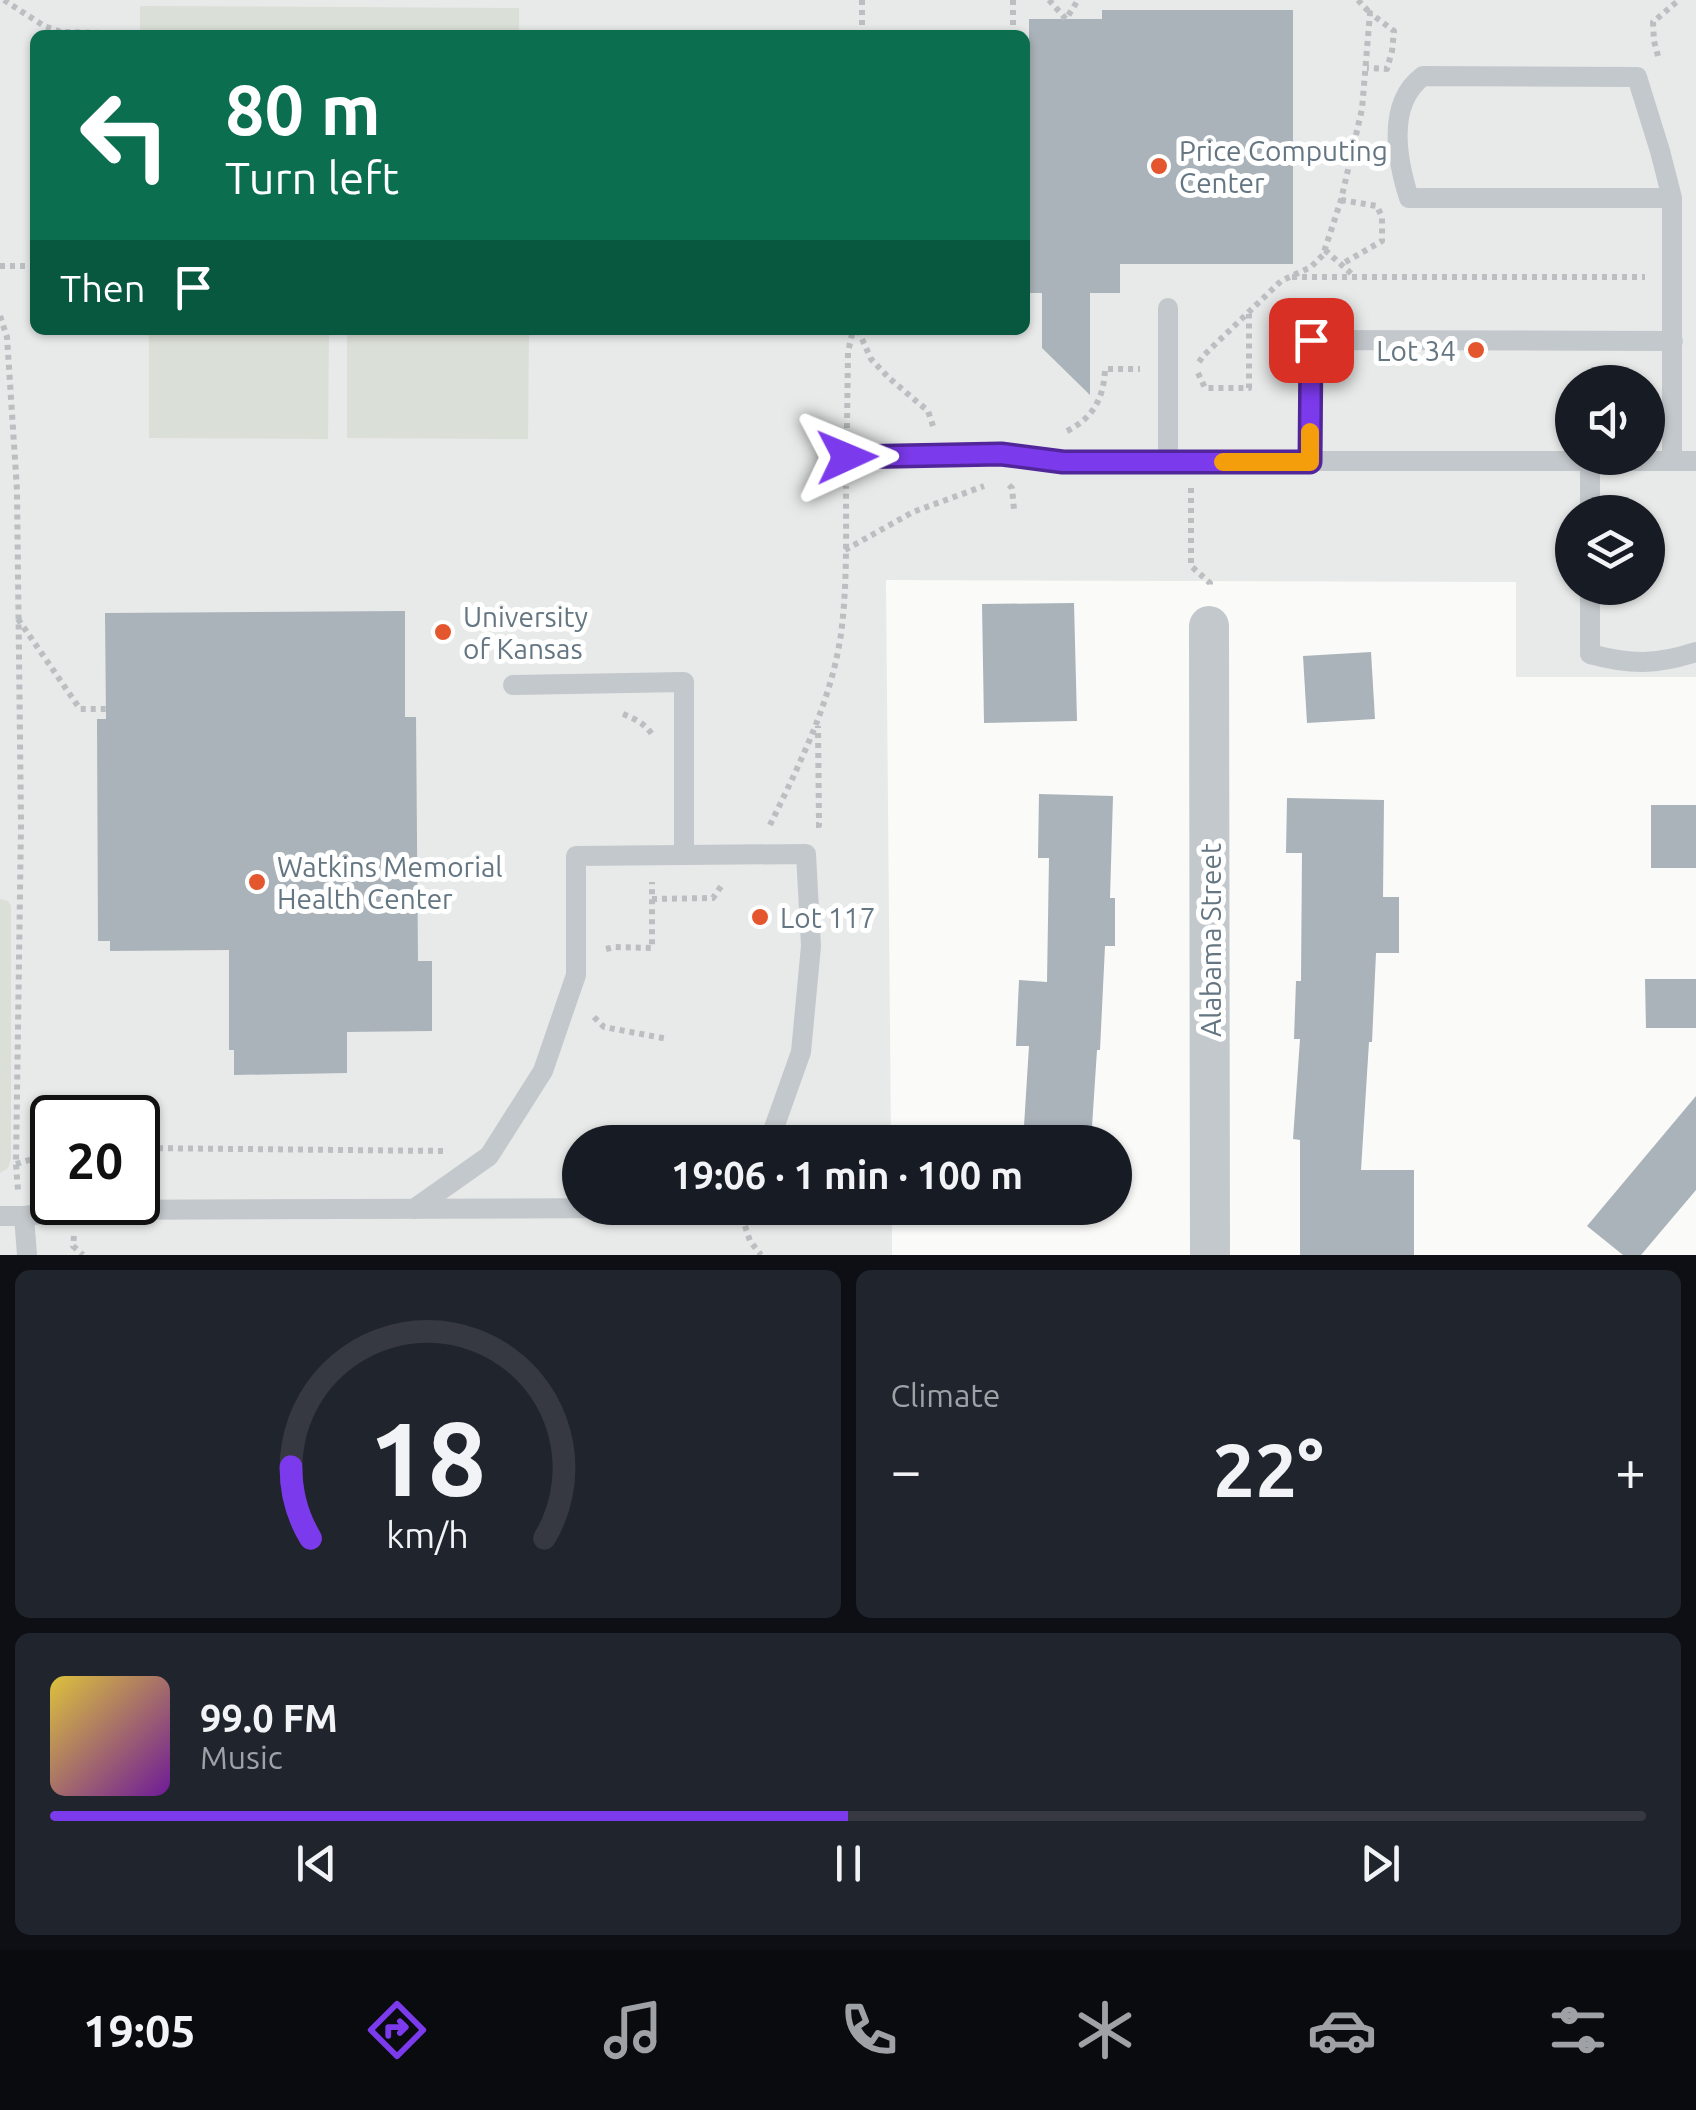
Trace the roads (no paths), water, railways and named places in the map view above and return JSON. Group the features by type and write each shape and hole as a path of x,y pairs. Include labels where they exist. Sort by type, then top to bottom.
{"street":[{"name":"Alabama Street","path":"1210,626 1210,1255"}],"lane":[{"path":"1672,198 1409,198 1398,164 1397,135 1402,107 1411,85 1422,76 1637,77 1672,198 1672,461"},
{"path":"1168,308 1168,462"},
{"path":"1310,462 1311,340 1673,342"},
{"path":"841,457 1001,454 1063,462 1555,461"},
{"path":"1665,461 1696,461"},
{"path":"1590,605 1590,654 1644,664 1696,652"},
{"path":"513,685 684,682 684,855"},
{"path":"414,1209 488,1156 543,1072 576,975 576,856 806,854 812,946 801,1052 776,1125"},
{"path":"27,1255 9,1216 76,1210 562,1208"}],"place":[{"name":"Price Computing Center","path":"1159,166"},
{"name":"Lot 34","path":"1476,350"},
{"name":"University of Kansas","path":"443,632"},
{"name":"Watkins Memorial Health Center","path":"257,882"},
{"name":"Lot 117","path":"760,917"}]}
